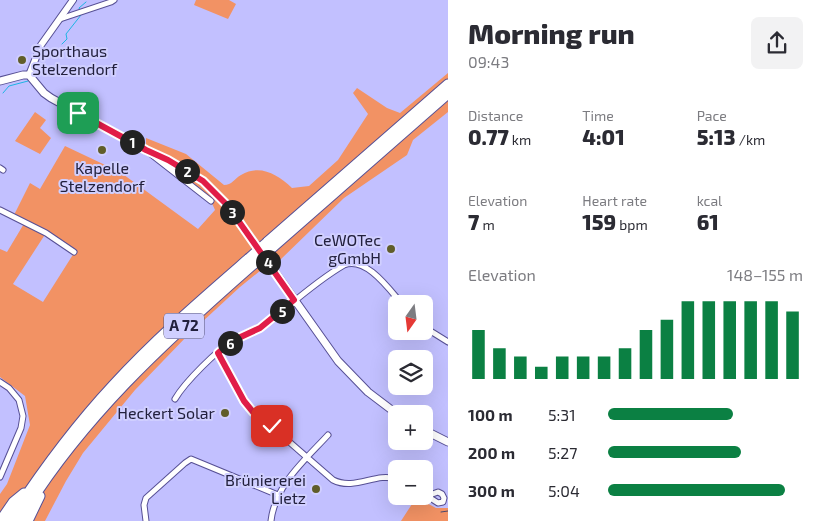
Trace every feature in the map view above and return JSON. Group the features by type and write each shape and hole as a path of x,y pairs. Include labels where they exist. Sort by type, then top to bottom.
{"highway":[{"name":"A 72","path":"404,127 448,84"},
{"name":"A 72","path":"18,521 62,457 118,391 149,358 269,245 392,137 448,94"},
{"name":"A 72","path":"10,521 32,486 80,422 113,384 171,328 252,261"},
{"path":"28,521 40,496 59,468 62,457"},
{"path":"0,521 13,502 32,486"}],"main road":[{"path":"0,81 29,75 44,93 51,98 168,160 203,181 228,206 338,361 368,392 388,407"},
{"path":"433,434 448,442"}],"street":[{"path":"29,75 41,45 73,0"},
{"path":"60,19 114,0"},
{"path":"146,150 211,201"},
{"path":"0,210 46,233 74,252"},
{"path":"175,399 199,370 232,341 260,328 294,300 341,267 354,263 366,267 393,295"},
{"path":"433,333 448,342"},
{"path":"218,353 248,406 333,480 343,484 388,478"},
{"path":"0,382 9,388 19,400 23,416 21,428 0,477"},
{"path":"271,521 272,511 278,495 286,482 328,435"},
{"path":"146,521 144,505 146,498 191,459 278,495"}],"shaded area":[{"path":"196,0 229,0 236,4 228,19 194,5"},
{"path":"448,73 448,112 413,140 407,155 344,198 279,261 276,258 240,287 189,334 135,390 83,453 45,521 0,521 0,494 7,484 30,425 25,396 0,377 0,249 7,252 25,222 13,217 30,183 40,189 65,146 120,172 198,229 215,210 211,201 146,150 146,138 186,154 224,185 229,184 241,175 255,170 268,172 292,188 309,186 338,160 368,114 353,93 357,88 387,108 400,113","holes":["46,233 74,253 43,302 13,284"]},
{"path":"35,112 46,120 40,128 51,138 40,154 15,141"},
{"path":"411,505 430,505 436,508 448,508 448,521 401,521"}],"waterway":[{"path":"80,11 79,8 86,2"},
{"path":"62,44 67,39 66,34 81,15"},
{"path":"3,93 9,86 28,81"}],"tram line":[{"path":"441,512 448,511"}],"place":[{"name":"Sporthaus Stelzendorf","path":"22,60"},
{"name":"Kapelle Stelzendorf","path":"102,150"},
{"name":"CeWOTec gGmbH","path":"391,249"},
{"name":"Heckert Solar","path":"225,413"},
{"name":"Brüniererei Lietz","path":"316,489"}],"route":[{"path":"78,113 168,160 203,181 228,206 294,300 260,328 232,341 218,353 244,401 253,412 272,426"}]}
